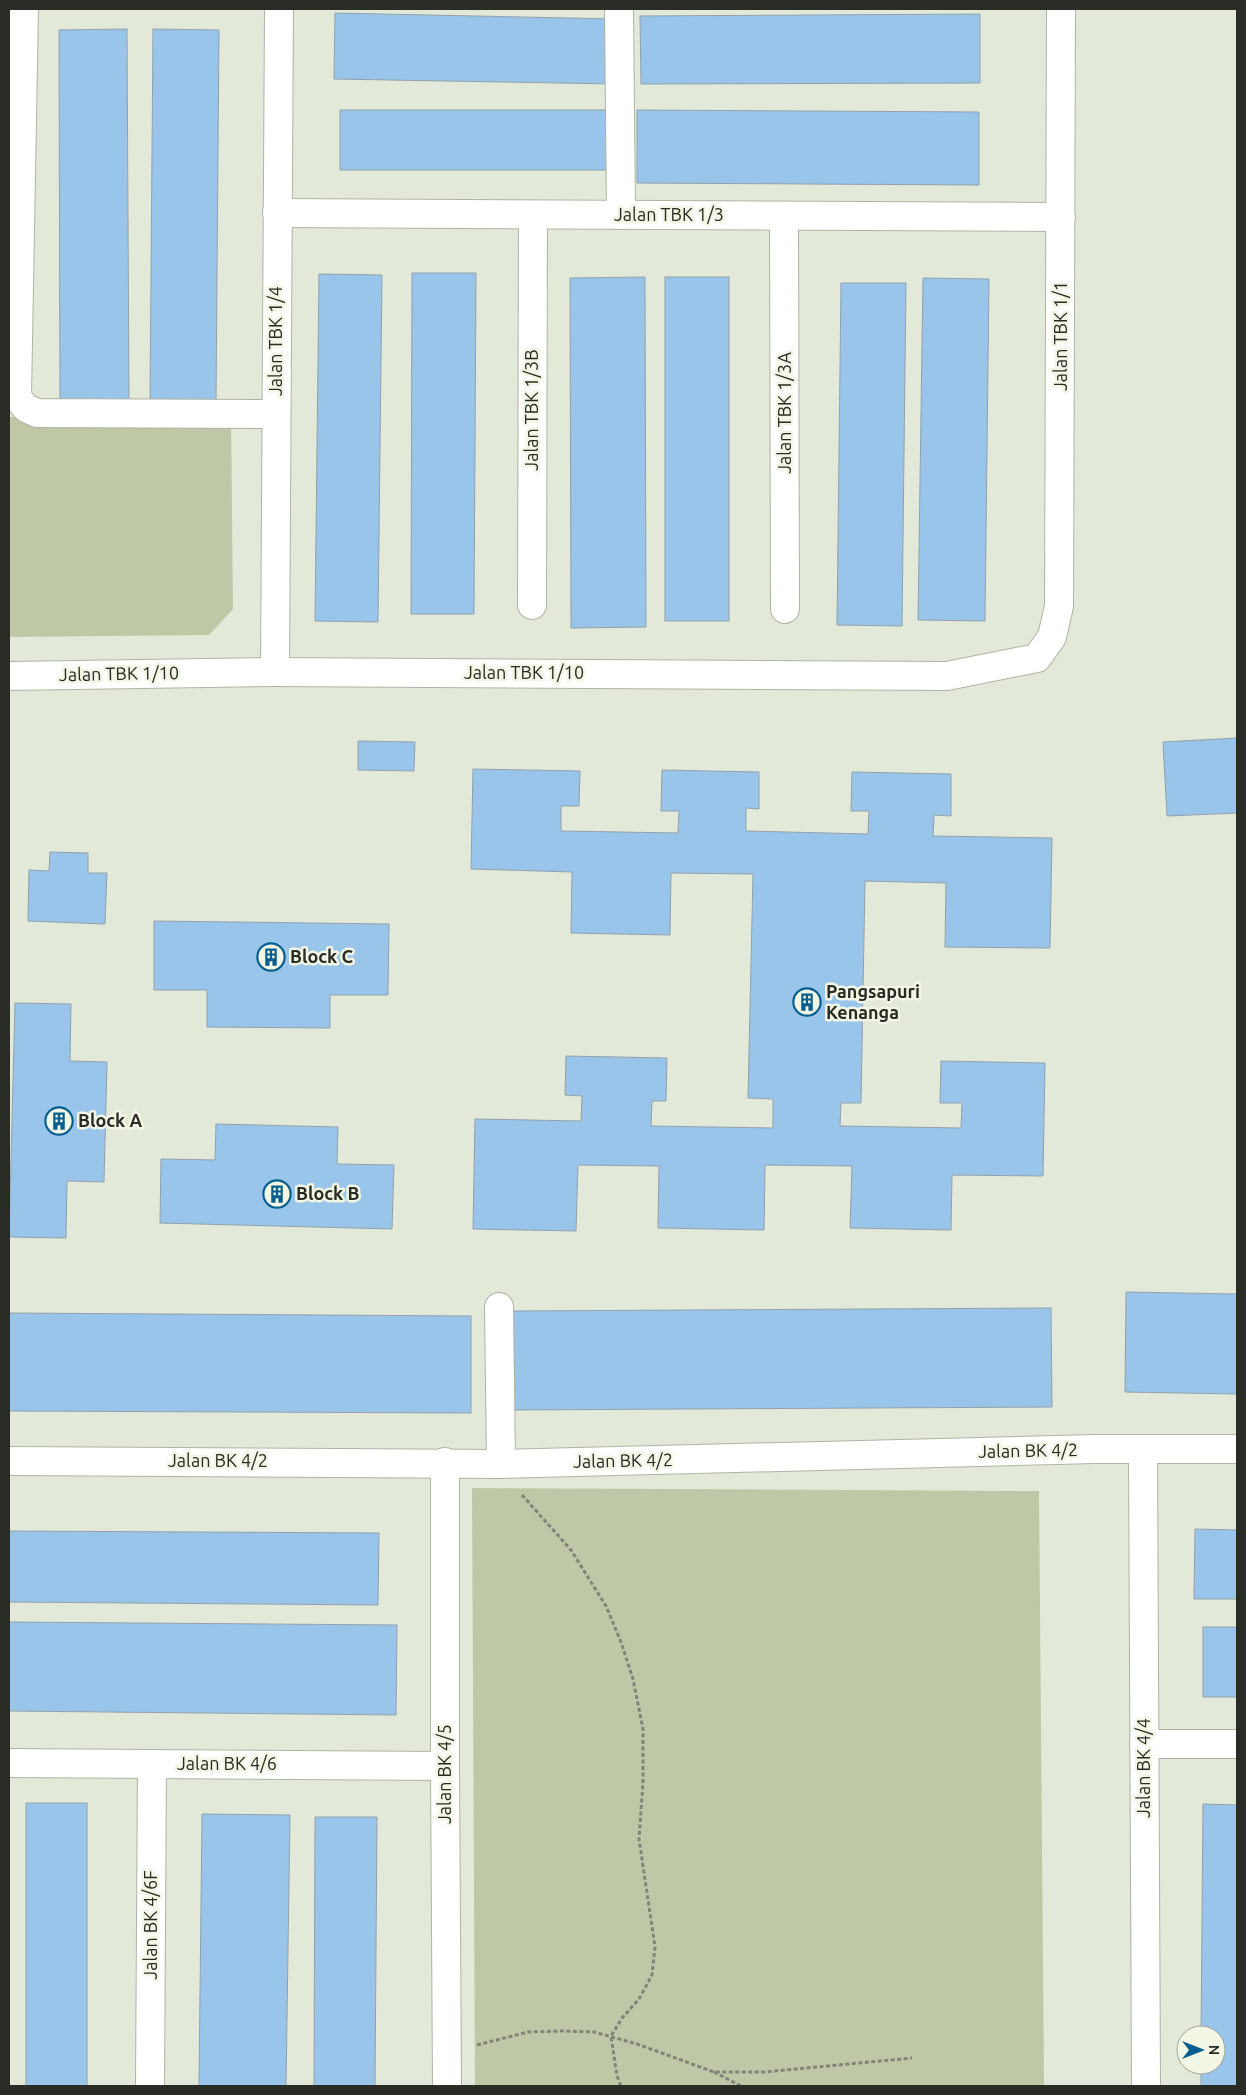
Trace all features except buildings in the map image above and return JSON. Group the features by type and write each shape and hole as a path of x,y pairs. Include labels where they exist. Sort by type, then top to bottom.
{"street":[{"path":"24,9 17,397 26,408 37,412 276,414"},
{"name":"Jalan TBK 1/4","path":"275,672 279,9"},
{"path":"619,9 621,215"},
{"name":"Jalan TBK 1/1","path":"1037,658 1052,636 1059,606 1061,9"},
{"name":"Jalan TBK 1/3","path":"277,214 1061,217"},
{"name":"Jalan TBK 1/3B","path":"532,605 533,215"},
{"name":"Jalan TBK 1/3A","path":"784,216 785,609"},
{"name":"Jalan TBK 1/10","path":"9,676 275,672 947,676 1037,658"},
{"path":"499,1307 501,1464"},
{"name":"Jalan BK 4/2","path":"9,1461 445,1462 501,1464 1143,1449 1237,1449"},
{"name":"Jalan BK 4/4","path":"1143,1449 1146,2086"},
{"name":"Jalan BK 4/5","path":"445,1462 447,2086"},
{"path":"1144,1744 1237,1744"},
{"name":"Jalan BK 4/6","path":"9,1764 445,1766"},
{"name":"Jalan BK 4/6F","path":"150,2086 152,1764"}],"path":[{"path":"501,1464 515,1488 571,1550 606,1606 621,1642 633,1679 643,1729 643,1783 639,1839 655,1947 652,1975 639,1999 622,2018 611,2036 617,2076 621,2086"},
{"path":"474,2046 528,2032 594,2032 611,2036 714,2072 741,2086"},
{"path":"714,2072 764,2072 912,2058"}],"green space":[{"path":"231,415 233,609 209,635 9,637 9,417"},
{"path":"472,1488 1039,1491 1044,2086 475,2086"}],"place":[{"name":"Block C","path":"271,957"},
{"name":"Pangsapuri Kenanga","path":"807,1002"},
{"name":"Block A","path":"59,1121"},
{"name":"Block B","path":"277,1194"}]}
